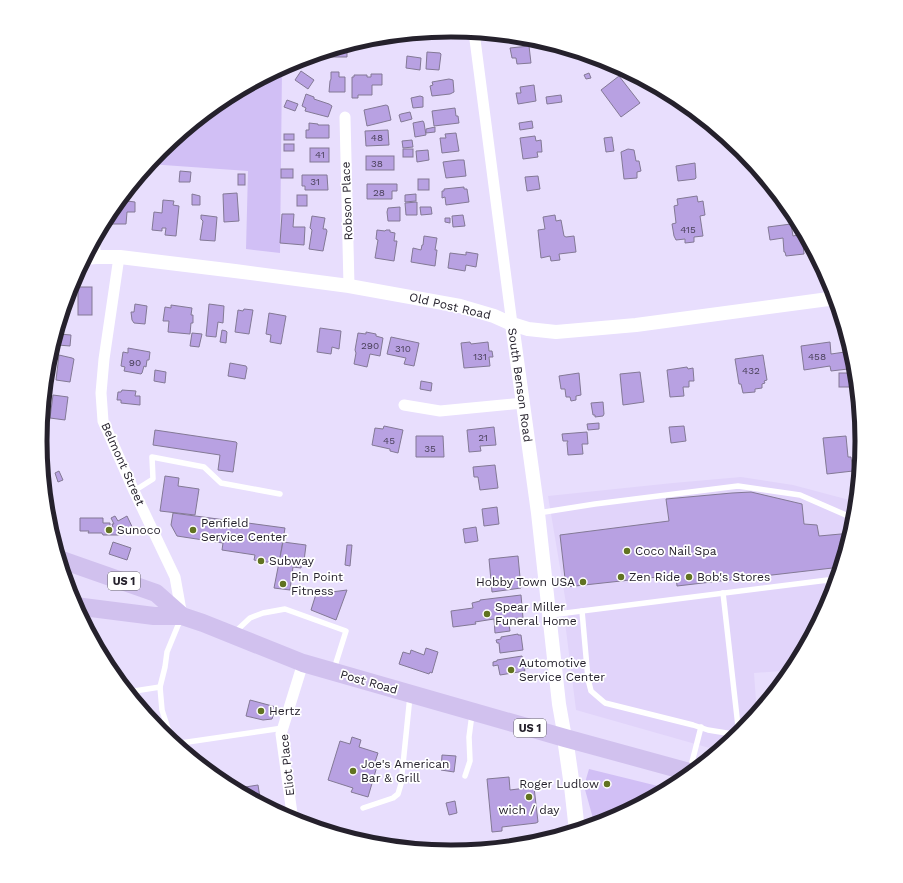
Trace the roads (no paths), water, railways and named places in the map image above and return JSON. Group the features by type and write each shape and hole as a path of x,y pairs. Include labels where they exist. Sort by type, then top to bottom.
{"main road":[{"name":"Post Road","path":"65,561 156,592 182,616 304,663 472,712 686,771"},
{"name":"US 1","path":"83,607 154,616 182,616"},
{"path":"565,738 576,826"}],"street":[{"name":"South Benson Road","path":"475,38 538,513 559,704 565,738"},
{"name":"Robson Place","path":"345,117 349,286"},
{"name":"Old Post Road","path":"92,257 119,257 349,286 460,306 494,316 528,329 556,332 636,325 830,299"},
{"name":"Belmont Street","path":"119,257 104,359 101,393 103,421 134,492 175,577 182,616"},
{"path":"404,404 440,411 523,403"},
{"name":"Eliot Place","path":"293,813 281,734 304,663"}],"lane":[{"path":"134,492 153,479 152,457 204,467 221,483 280,494"},
{"path":"538,513 595,504 738,486 800,495 849,516"},
{"path":"550,615 828,580 829,586"},
{"path":"723,593 738,728"},
{"path":"232,635 250,618 263,613 285,609 346,630 333,672"},
{"path":"582,611 588,679 591,691 605,703 708,730 732,734"},
{"path":"169,731 162,710 160,687 167,652 182,616"},
{"path":"134,691 160,687"},
{"path":"363,808 393,798 398,794 401,784 410,694"},
{"path":"465,776 470,761 469,737 472,712"},
{"path":"692,766 701,727"},
{"path":"182,743 283,728"}],"place":[{"name":"Sunoco","path":"109,530"},
{"name":"Penfield Service Center","path":"193,530"},
{"name":"Coco Nail Spa","path":"627,551"},
{"name":"Subway","path":"261,561"},
{"name":"Zen Ride","path":"621,577"},
{"name":"Bob's Stores","path":"689,577"},
{"name":"Hobby Town USA","path":"583,582"},
{"name":"Pin Point Fitness","path":"283,584"},
{"name":"Spear Miller Funeral Home","path":"487,614"},
{"name":"Automotive Service Center","path":"511,670"},
{"name":"Hertz","path":"261,711"},
{"name":"Joe's American Bar & Grill","path":"353,771"},
{"name":"Roger Ludlow","path":"607,784"},
{"name":"wich / day","path":"529,797"}]}
